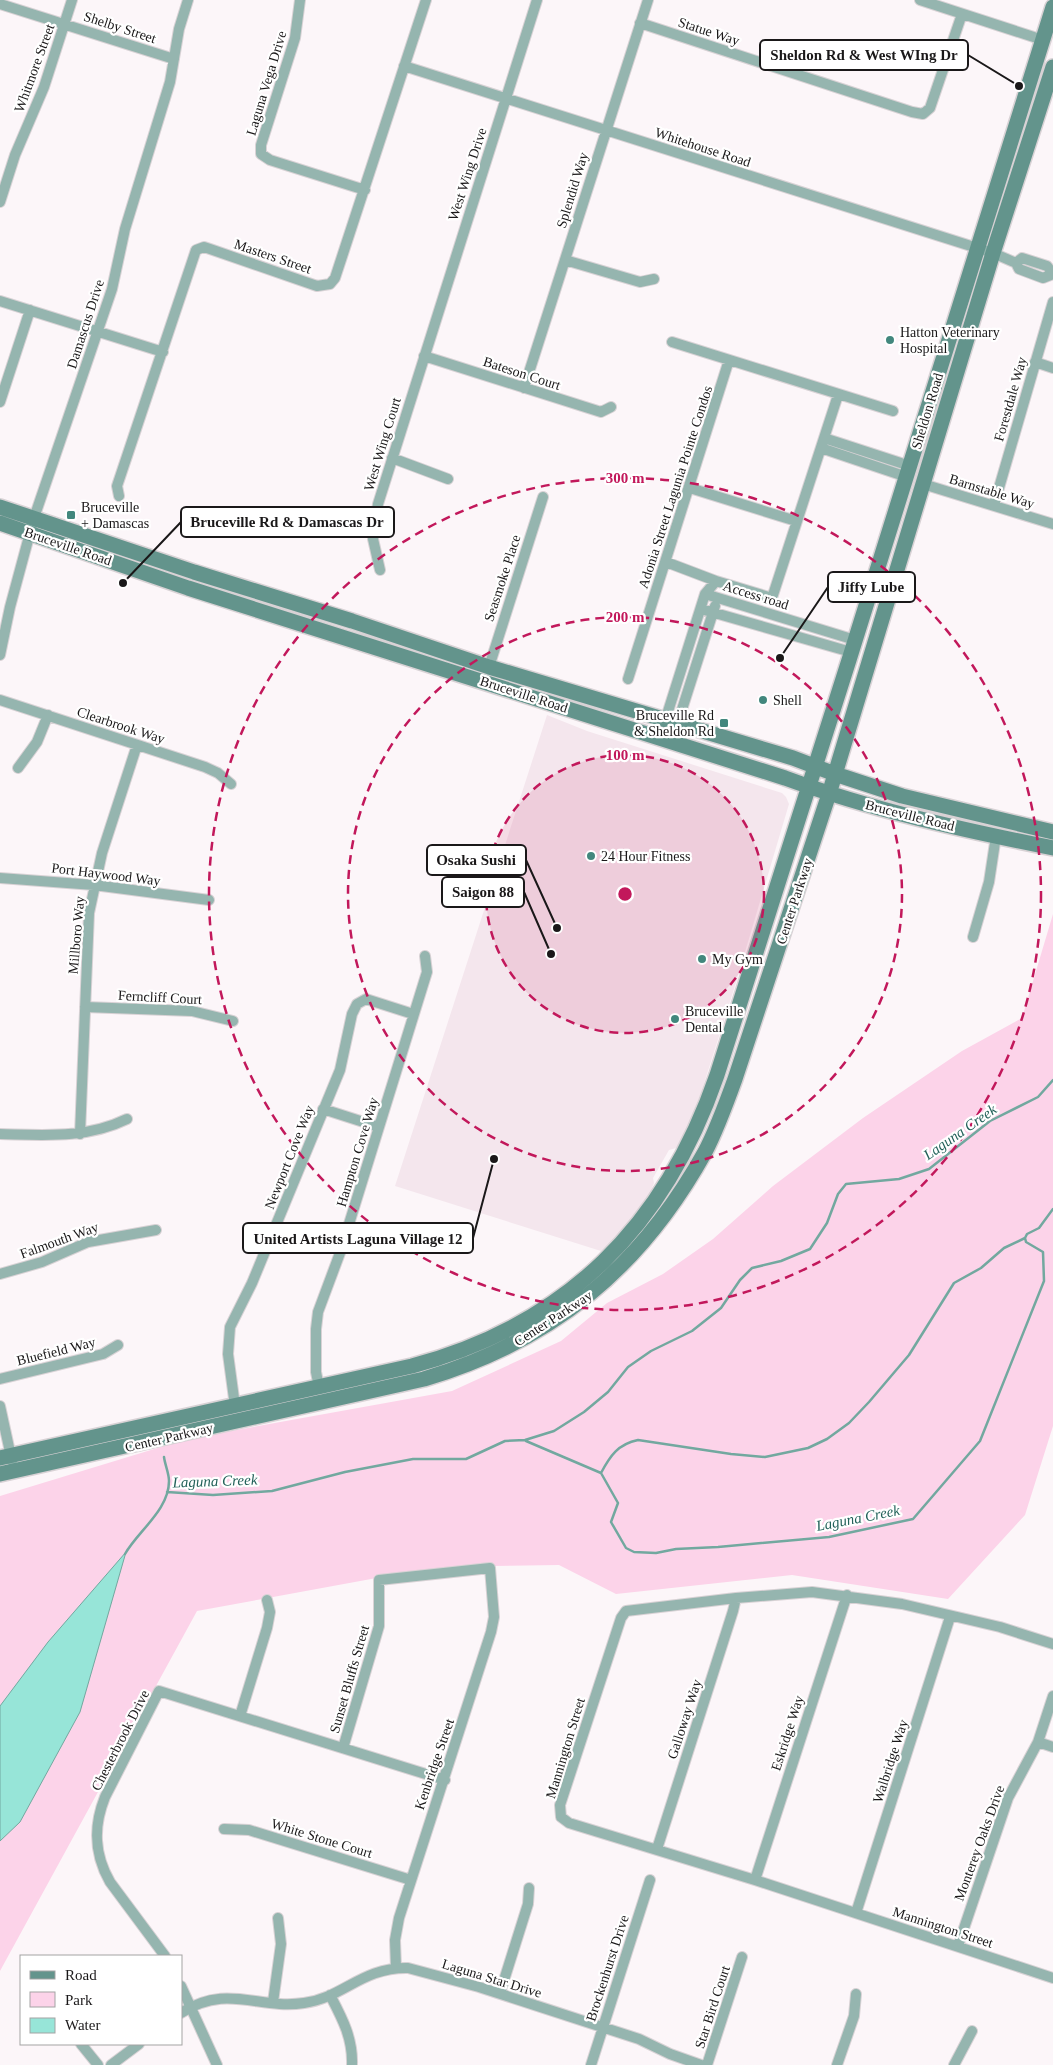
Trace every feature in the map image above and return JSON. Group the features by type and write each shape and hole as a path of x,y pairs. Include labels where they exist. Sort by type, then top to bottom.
{"main road":[{"name":"Sheldon Road","path":"809,787 976,248 1053,7"},
{"name":"Sheldon Road","path":"829,794 993,253 1053,67"},
{"name":"Bruceville Road","path":"0,507 32,526 188,588 561,706 829,794 996,836 1053,848"},
{"name":"Bruceville Road","path":"0,523 32,526 194,572 352,621 489,667 793,758 902,796 1053,832"},
{"path":"561,706 564,703 572,702 628,718 648,716"},
{"name":"Center Parkway","path":"5,1457 442,1358 491,1338 524,1321 558,1299 604,1261 643,1218 680,1161 703,1114 809,787"},
{"name":"Center Parkway","path":"7,1473 424,1379 482,1360 536,1333 580,1303 642,1244 661,1221 687,1182 718,1125 781,942 829,794"},
{"path":"740,1059 742,1027 748,1006 747,1000 742,996"}],"street":[{"name":"Whitmore Street","path":"0,202 15,155 44,87 72,0"},
{"name":"Damascus Drive","path":"0,655 10,607 32,526 112,289 125,228 170,82 188,0"},
{"name":"Laguna Vega Drive","path":"300,0 295,38 261,145 261,154 270,160 365,190"},
{"name":"Masters Street","path":"119,496 117,486 196,250 204,247 317,286 330,284 336,278 426,0"},
{"name":"West Wing Drive","path":"424,356 536,0"},
{"name":"Splendid Way","path":"524,388 648,0"},
{"path":"920,0 1043,40"},
{"name":"Shelby Street","path":"0,4 174,59"},
{"name":"Statue Way","path":"640,23 923,114 930,108 962,14"},
{"name":"Whitehouse Road","path":"404,66 993,253 1016,263 1022,258 1047,266 1053,274"},
{"path":"565,260 640,282 654,279"},
{"path":"0,301 163,352"},
{"name":"Forestdale Way","path":"994,505 1053,302"},
{"path":"0,402 30,310"},
{"path":"672,342 893,411"},
{"name":"Bateson Court","path":"424,356 601,412 611,407"},
{"name":"West Wing Court","path":"380,570 372,539 378,504 424,356"},
{"name":"Adonia Street Lagunia Pointe Condos","path":"628,679 729,360"},
{"path":"1035,362 1053,368"},
{"path":"666,562 716,581 772,598 838,395"},
{"path":"822,443 908,471"},
{"path":"392,458 448,479"},
{"name":"Barnstable Way","path":"923,484 1053,524"},
{"path":"690,488 796,521"},
{"name":"Seasmoke Place","path":"489,667 543,497"},
{"path":"671,723 705,594 716,581"},
{"path":"671,723 714,612 717,598 716,581"},
{"name":"Access road","path":"705,594 853,646"},
{"path":"701,609 853,646"},
{"name":"Clearbrook Way","path":"0,700 206,767 231,784"},
{"path":"18,768 37,742 48,716"},
{"name":"Millboro Way","path":"80,1134 88,922 102,853 136,745"},
{"path":"973,937 988,886 996,836"},
{"name":"Port Haywood Way","path":"0,878 94,885 209,900"},
{"name":"Hampton Cove Way","path":"318,1387 316,1329 318,1312 340,1253 427,972 425,956"},
{"name":"Newport Cove Way","path":"235,1406 228,1354 230,1327 252,1283 340,1070 352,1014 357,1004 366,999 413,1014"},
{"name":"Ferncliff Court","path":"85,1007 192,1011 233,1021"},
{"path":"324,1109 379,1127"},
{"path":"0,1134 80,1134 98,1130 127,1119"},
{"path":"680,1161 694,1169"},
{"path":"671,1176 687,1182"},
{"name":"Falmouth Way","path":"0,1274 42,1262 88,1242 156,1230"},
{"name":"Bluefield Way","path":"0,1379 103,1354 118,1346"},
{"path":"0,1406 7,1473"},
{"name":"Sunset Bluffs Street","path":"343,1748 379,1626 381,1613 379,1580 490,1568"},
{"name":"Kenbridge Street","path":"396,1968 396,1928 492,1632 494,1617 490,1568"},
{"name":"Mannington Street","path":"1053,1644 1000,1627 950,1617 902,1604 846,1595 797,1592 626,1610 621,1618 560,1805 561,1817 569,1823 657,1849 1053,1976"},
{"name":"Eskridge Way","path":"755,1880 846,1595"},
{"name":"Galloway Way","path":"657,1849 736,1598"},
{"path":"240,1716 268,1628 270,1612 267,1600"},
{"name":"Walbridge Way","path":"856,1913 950,1617"},
{"name":"Chesterbrook Drive","path":"164,1955 103,1870 96,1845 97,1821 100,1810 159,1691 445,1780"},
{"name":"Monterey Oaks Drive","path":"958,1946 1008,1798 1038,1742 1053,1696"},
{"path":"1038,1742 1053,1747"},
{"name":"White Stone Court","path":"224,1829 249,1830 411,1880"},
{"name":"Brockenhurst Drive","path":"591,2065 650,1880"},
{"path":"500,1993 528,1904 529,1888"},
{"path":"273,2002 281,1944 278,1918"},
{"name":"Star Bird Court","path":"707,2065 742,1957"},
{"name":"Laguna Star Drive","path":"182,2012 219,1999 236,1998 306,2003 330,1995 372,1973 396,1968 422,1970 500,1993 639,2039 670,2054 701,2065"},
{"path":"182,1988 217,2065"},
{"path":"837,2065 854,2016 856,1994"},
{"path":"330,1995 348,2034 352,2065"},
{"path":"954,2065 972,2031"},
{"path":"82,2045 98,2065"},
{"path":"111,2065 138,2045"}],"shaded area":[{"path":"547,715 587,731 782,793 789,804 701,1093 683,1138 676,1148 669,1150 653,1178 654,1183 650,1193 621,1231 601,1251 395,1186"}],"green space":[{"path":"1053,914 1053,1426 1025,1515 948,1599 792,1575 616,1594 559,1565 493,1566 382,1577 197,1611 0,1971 0,1496 187,1439 452,1391 561,1341 607,1303 663,1274 713,1239 773,1186 863,1118 962,1051 1022,1018"}],"water":[{"path":"126,1552 80,1712 20,1822 0,1841 0,1706 48,1642"}],"waterway":[{"name":"Laguna Creek","path":"167,1492 213,1495 272,1491 345,1472 413,1459 466,1459 505,1441 525,1440 554,1431 584,1412 608,1392 628,1367 651,1351 692,1331 721,1308 740,1280 752,1268 781,1261 810,1249 827,1223 838,1194 846,1184 899,1179 929,1169 990,1121 1038,1097 1053,1080"},
{"name":"Laguna Creek","path":"601,1473 618,1503 611,1522 626,1548 634,1552 656,1553 676,1549 829,1537 913,1519 980,1441 1044,1281 1043,1252 1026,1242 1025,1238 1027,1234 1039,1228 1053,1209"},
{"name":"Laguna Creek","path":"526,1441 601,1473 615,1452 625,1444 638,1440 731,1454 765,1457 808,1448 827,1439 849,1423 869,1402 909,1355 954,1283 981,1268 1004,1248 1025,1238"},
{"name":"Laguna Creek","path":"125,1554 159,1511 168,1492 169,1481 164,1457"}],"place":[{"name":"Sheldon Rd & West WIng Dr","path":"1019,86"},
{"name":"Hatton Veterinary Hospital","path":"890,340"},
{"name":"Bruceville + Damascas","path":"71,515"},
{"name":"Bruceville Rd & Damascas Dr","path":"123,583"},
{"name":"Jiffy Lube","path":"780,658"},
{"name":"Shell","path":"763,700"},
{"name":"Bruceville Rd & Sheldon Rd","path":"724,723"},
{"name":"24 Hour Fitness","path":"591,856"},
{"name":"Osaka Sushi","path":"557,928"},
{"name":"Saigon 88","path":"551,954"},
{"name":"My Gym","path":"702,959"},
{"name":"Bruceville Dental","path":"675,1019"},
{"name":"United Artists Laguna Village 12","path":"494,1159"}]}
